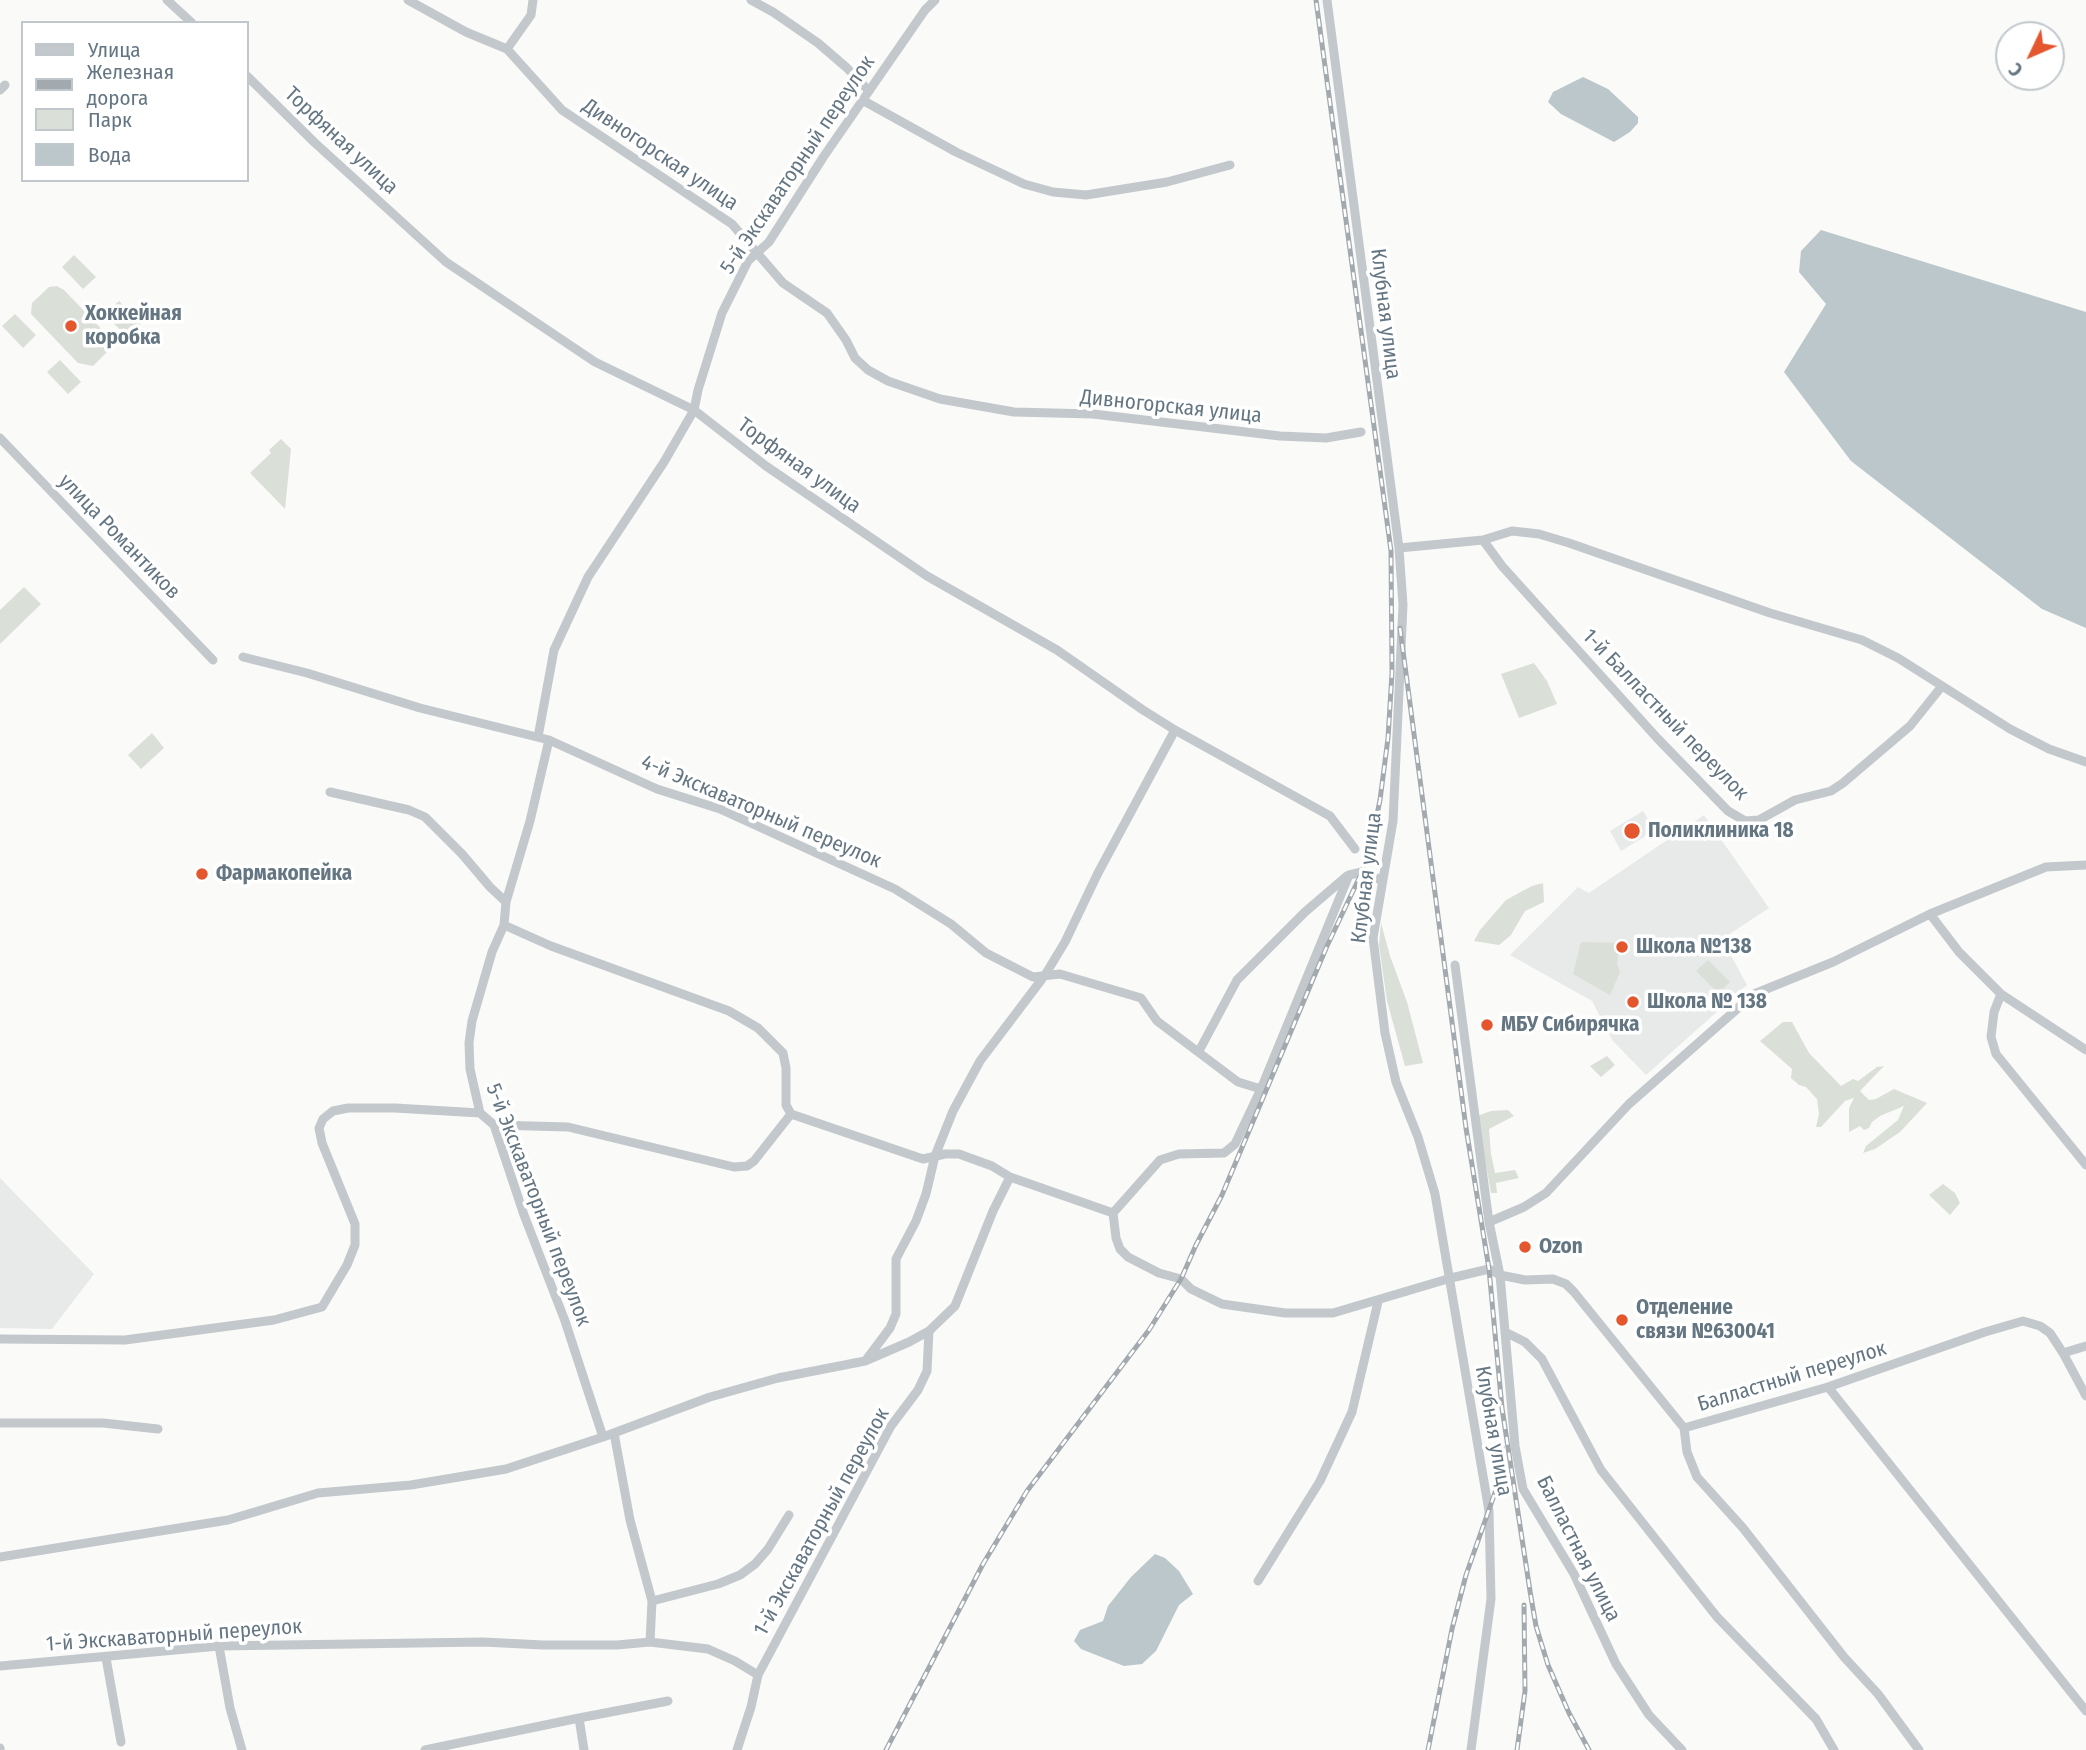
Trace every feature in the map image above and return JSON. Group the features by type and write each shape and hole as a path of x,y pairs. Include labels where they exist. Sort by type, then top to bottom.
{"street":[{"path":"167,0 190,21"},
{"name":"Дивногорская улица","path":"408,0 466,32 507,49 562,110 732,224 783,283 827,313 856,358 868,370 888,381 940,399 1014,412 1093,414 1266,435 1326,438 1361,432"},
{"path":"507,49 531,15 533,0"},
{"path":"751,0 818,43 869,91"},
{"name":"5-й Экскаваторный переулок","path":"538,737 554,650 588,577 664,462 694,410 722,313 748,261 769,242 824,156 935,0"},
{"name":"Клубная улица","path":"1327,0 1399,548 1404,605 1393,821 1373,938 1385,1033 1396,1082 1418,1137 1435,1194 1489,1511 1491,1599 1471,1750"},
{"name":"Торфяная улица","path":"248,77 314,142 446,262 595,362 694,410 766,466 927,576 1057,650 1175,730 1330,816 1355,849"},
{"path":"864,101 956,152 1024,184 1053,192 1086,195 1167,182 1230,165"},
{"name":"улица Романтиков","path":"0,438 213,660"},
{"path":"1399,548 1483,540 1513,531 1539,534 1569,543 1770,613 1862,640 1898,658 2010,729 2049,749 2086,762"},
{"name":"1-й Балластный переулок","path":"1483,540 1503,566 1658,739 1728,811 1745,821 1759,820 1795,800 1831,791 1843,783 1910,726 1942,686"},
{"name":"4-й Экскаваторный переулок","path":"243,657 307,673 420,708 549,740 657,789 720,809 895,889 951,924 986,953 1033,977 1060,974 1141,999 1157,1021 1238,1082 1262,1089"},
{"path":"865,1361 890,1328 896,1314 896,1259 916,1221 935,1157 953,1111 980,1061 1045,975 1065,942 1098,873 1175,730"},
{"name":"5-й Экскаваторный переулок","path":"549,740 530,821 506,902 504,925 492,953 472,1021 470,1069 480,1113 494,1125 524,1215 565,1321 603,1437"},
{"path":"330,792 409,810 425,817 506,902"},
{"path":"1489,1222 1524,1207 1546,1193 1629,1104 1754,994 1833,962 1930,914 2046,867 2086,865"},
{"path":"1199,1051 1237,980 1314,904 1349,875 1362,872 1381,880"},
{"path":"504,925 551,946 729,1011 758,1028 783,1053 786,1068 786,1105 791,1114 923,1159 959,1154 992,1166 1010,1177 1113,1213 1160,1160 1179,1154 1224,1153 1235,1144 1262,1089 1349,875"},
{"path":"1930,914 1959,952 2001,994 2086,1050"},
{"name":"Балластная улица","path":"1455,965 1489,1222 1500,1275 1515,1446 1523,1489 1574,1574 1616,1664 1649,1715 1682,1750"},
{"path":"2001,994 1994,1012 1991,1037 1996,1054 2086,1165"},
{"path":"0,1339 125,1340 274,1320 322,1307 347,1265 355,1245 355,1224 322,1143 319,1128 323,1119 333,1111 348,1108 480,1113"},
{"path":"494,1125 568,1127 734,1167 747,1166 754,1161 791,1114"},
{"path":"0,1557 228,1520 317,1493 411,1485 506,1469 603,1437 710,1397 778,1378 865,1361 929,1331 955,1306 993,1211 1010,1177"},
{"name":"Балластный переулок","path":"1113,1213 1116,1238 1120,1249 1128,1257 1159,1273 1181,1279 1191,1289 1222,1304 1285,1313 1333,1313 1489,1269 1500,1275 1525,1280 1553,1279 1566,1284 1684,1428 1828,1387 2023,1321 2040,1326 2050,1333 2086,1396"},
{"path":"1258,1581 1320,1481 1352,1412 1378,1301"},
{"name":"1-й Экскаваторный переулок","path":"0,1666 219,1646 483,1642 617,1645 650,1642 708,1649 758,1675 891,1426 918,1390 927,1371 929,1331"},
{"path":"1505,1332 1525,1342 1542,1359 1601,1470 1717,1617 1816,1719 1834,1750"},
{"path":"2063,1353 2086,1346"},
{"path":"1828,1387 2086,1711"},
{"path":"0,1423 103,1423 158,1429"},
{"path":"1684,1428 1687,1452 1697,1477 1743,1528 1844,1657 1878,1694 1919,1750"},
{"path":"614,1433 630,1520 652,1601 650,1642"},
{"path":"652,1601 718,1584 740,1575 755,1564 768,1549 789,1515"},
{"path":"219,1646 230,1708 242,1750"},
{"path":"106,1658 121,1742"},
{"path":"737,1750 758,1675"},
{"path":"425,1750 668,1701"},
{"path":"579,1718 584,1750"}],"shaded area":[{"name":"Поликлиника 18","path":"1643,811 1655,830 1621,851 1610,831"},
{"name":"Школа №138","path":"1704,815 1769,908 1722,939 1747,985 1646,1075 1613,1041 1592,1001 1510,955 1578,887 1589,893"},
{"path":"0,1178 94,1274 52,1329 0,1328"}],"green space":[{"path":"74,255 96,277 83,289 62,267"},
{"name":"Хоккейная коробка","path":"57,286 110,338 110,349 93,366 78,363 31,314 32,303 49,287"},
{"path":"119,301 141,324 127,337 105,314"},
{"path":"15,314 36,335 23,348 2,326"},
{"path":"60,360 81,382 68,394 47,372"},
{"path":"281,439 291,449 285,509 250,473"},
{"path":"24,587 41,604 0,644 0,610"},
{"path":"1534,663 1547,681 1557,704 1519,718 1501,674"},
{"path":"152,733 164,748 141,769 128,755"},
{"path":"1543,883 1544,902 1525,911 1511,935 1499,945 1474,941 1506,900"},
{"path":"1381,923 1407,1002 1423,1063 1405,1066 1387,1001 1379,945"},
{"path":"1581,942 1620,943 1617,964 1620,972 1610,995 1573,974"},
{"path":"1708,960 1730,982 1718,993 1696,971"},
{"path":"1783,1022 1792,1022 1809,1053 1841,1086 1853,1079 1858,1081 1877,1067 1884,1066 1860,1091 1869,1100 1894,1089 1927,1103 1900,1132 1875,1149 1863,1153 1866,1146 1898,1120 1904,1106 1880,1116 1869,1128 1864,1130 1860,1126 1849,1132 1849,1108 1854,1098 1845,1101 1821,1127 1816,1127 1819,1114 1817,1099 1806,1087 1791,1078 1792,1069 1760,1041"},
{"path":"1607,1056 1615,1065 1601,1077 1590,1066"},
{"path":"1508,1110 1514,1116 1489,1129 1491,1154 1495,1173 1515,1170 1519,1178 1496,1183 1497,1193 1491,1193 1477,1116 1491,1111"},
{"path":"1943,1184 1955,1193 1960,1203 1950,1215 1929,1195"}],"water":[{"path":"1583,77 1608,89 1638,117 1638,123 1630,132 1614,142 1561,114 1548,102 1553,92"},
{"path":"1821,230 2086,312 2086,628 2042,609 1851,461 1784,372 1826,304 1799,272 1801,251"},
{"path":"1155,1554 1165,1558 1179,1571 1193,1594 1179,1605 1156,1651 1142,1664 1124,1666 1081,1649 1074,1641 1080,1630 1103,1621 1108,1606 1131,1577"}],"railway":[{"path":"886,1750 983,1564 1027,1491 1149,1330 1181,1279 1222,1195 1327,946 1362,872 1373,834 1388,738 1392,673 1391,551 1316,0"},
{"path":"1400,628 1466,1128 1489,1269 1502,1408 1530,1591 1536,1626 1548,1665 1589,1750"},
{"path":"1428,1750 1452,1629 1466,1575 1498,1484 1502,1447"},
{"path":"1517,1750 1525,1691 1524,1605"}],"place":[{"name":"Хоккейная коробка","path":"71,326"},
{"name":"Поликлиника 18","path":"1632,831"},
{"name":"Фармакопейка","path":"202,874"},
{"name":"Школа №138","path":"1622,947"},
{"name":"Школа № 138","path":"1633,1002"},
{"name":"МБУ Сибирячка","path":"1487,1025"},
{"name":"Ozon","path":"1525,1247"},
{"name":"Отделение связи №630041","path":"1622,1320"}]}
